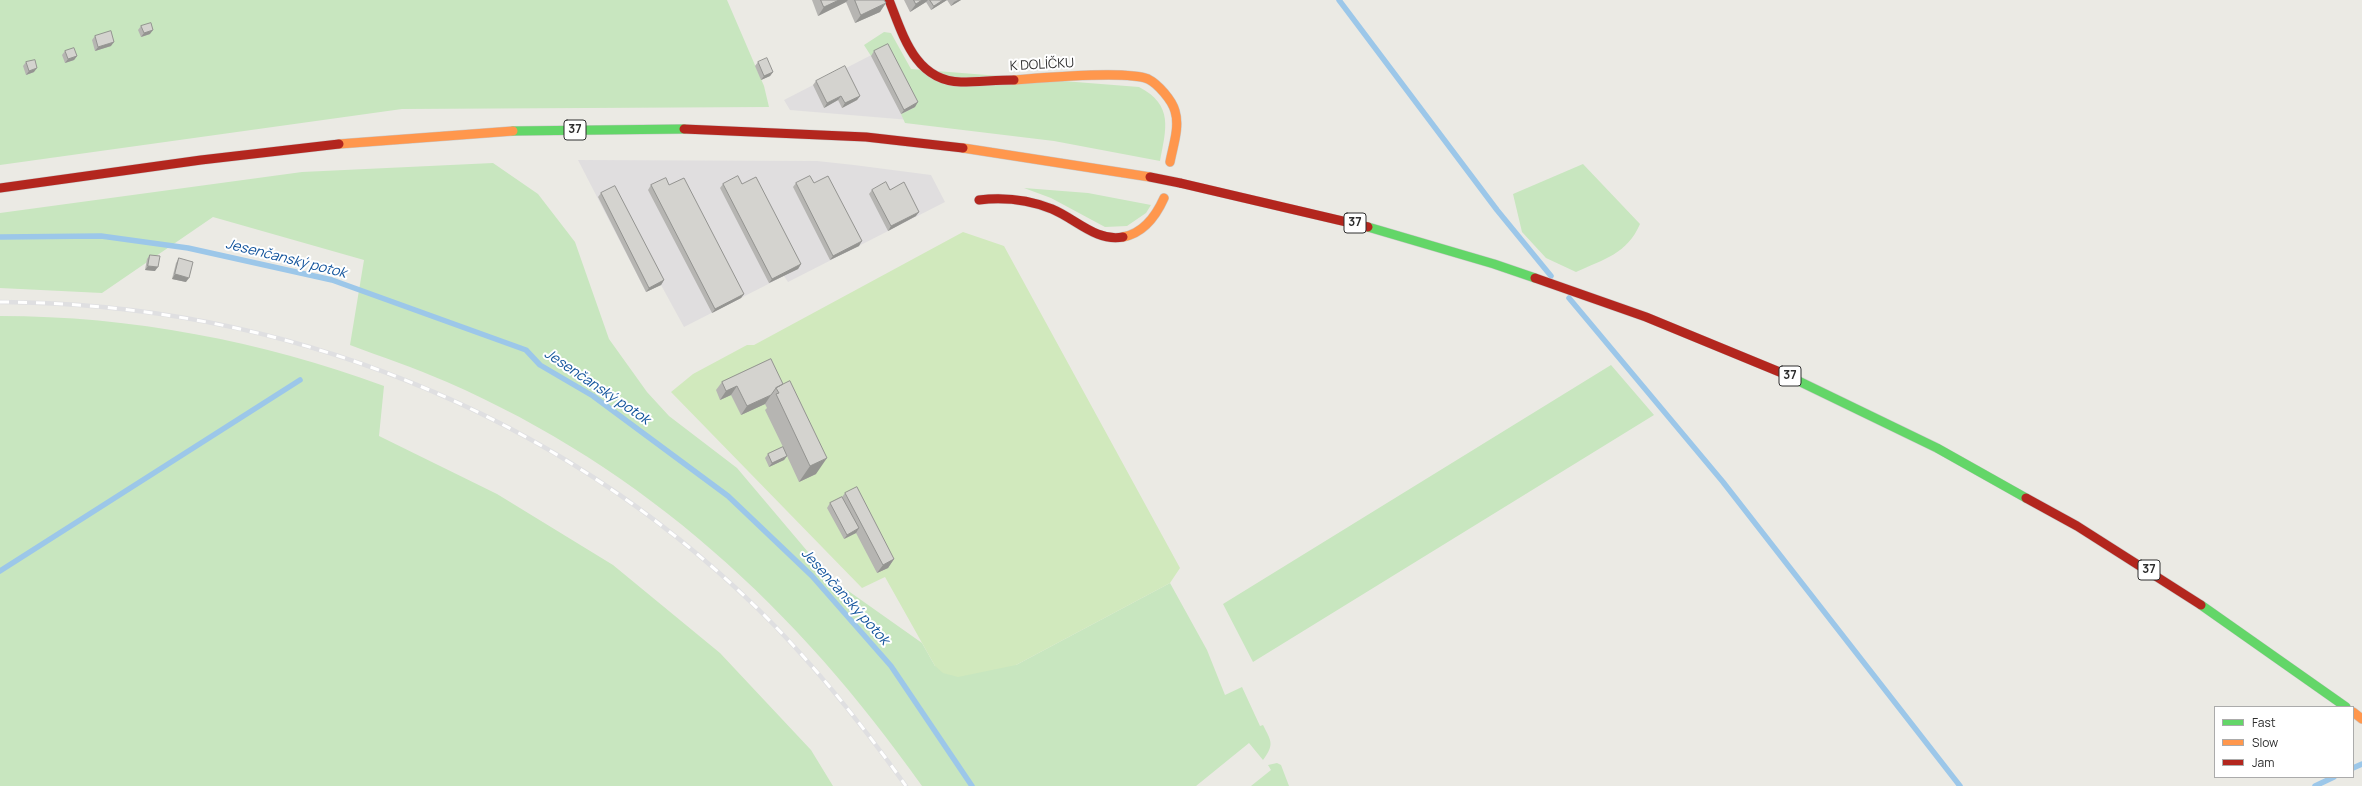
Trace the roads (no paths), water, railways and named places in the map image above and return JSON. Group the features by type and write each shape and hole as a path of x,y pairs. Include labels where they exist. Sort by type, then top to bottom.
{"main road":[{"name":"K DOLÍČKU","path":"889,0 913,57 930,74 946,81 960,82 1090,76 1129,76 1146,79 1160,88 1175,110 1177,127 1170,162"},
{"name":"37","path":"0,188 172,164 362,142 522,131 632,129 727,130 858,136 1016,154 1150,177 1256,198 1373,227 1527,274 1583,293 1779,372 1901,429 1990,475 2093,534 2185,593 2345,706"},
{"path":"979,200 991,198 1017,200 1038,205 1054,210 1096,234 1108,238 1120,238 1134,234 1148,226 1161,208 1164,198"},
{"path":"2354,713 2362,719"}],"waterway":[{"path":"1339,0 1497,210 1551,276"},
{"name":"Jesenčanský potok","path":"0,237 101,236 188,248 332,280 526,350 540,365 593,396 728,496 812,576 891,666 972,786"},
{"path":"1569,298 1723,482 1960,786"},
{"path":"0,571 300,380"},
{"path":"2354,768 2362,764"},
{"path":"2315,786 2332,778"}],"railway":[{"path":"0,302 105,307 209,323 311,347 409,382 504,425 594,478 679,539 758,609 836,694 872,739 906,786"}]}
